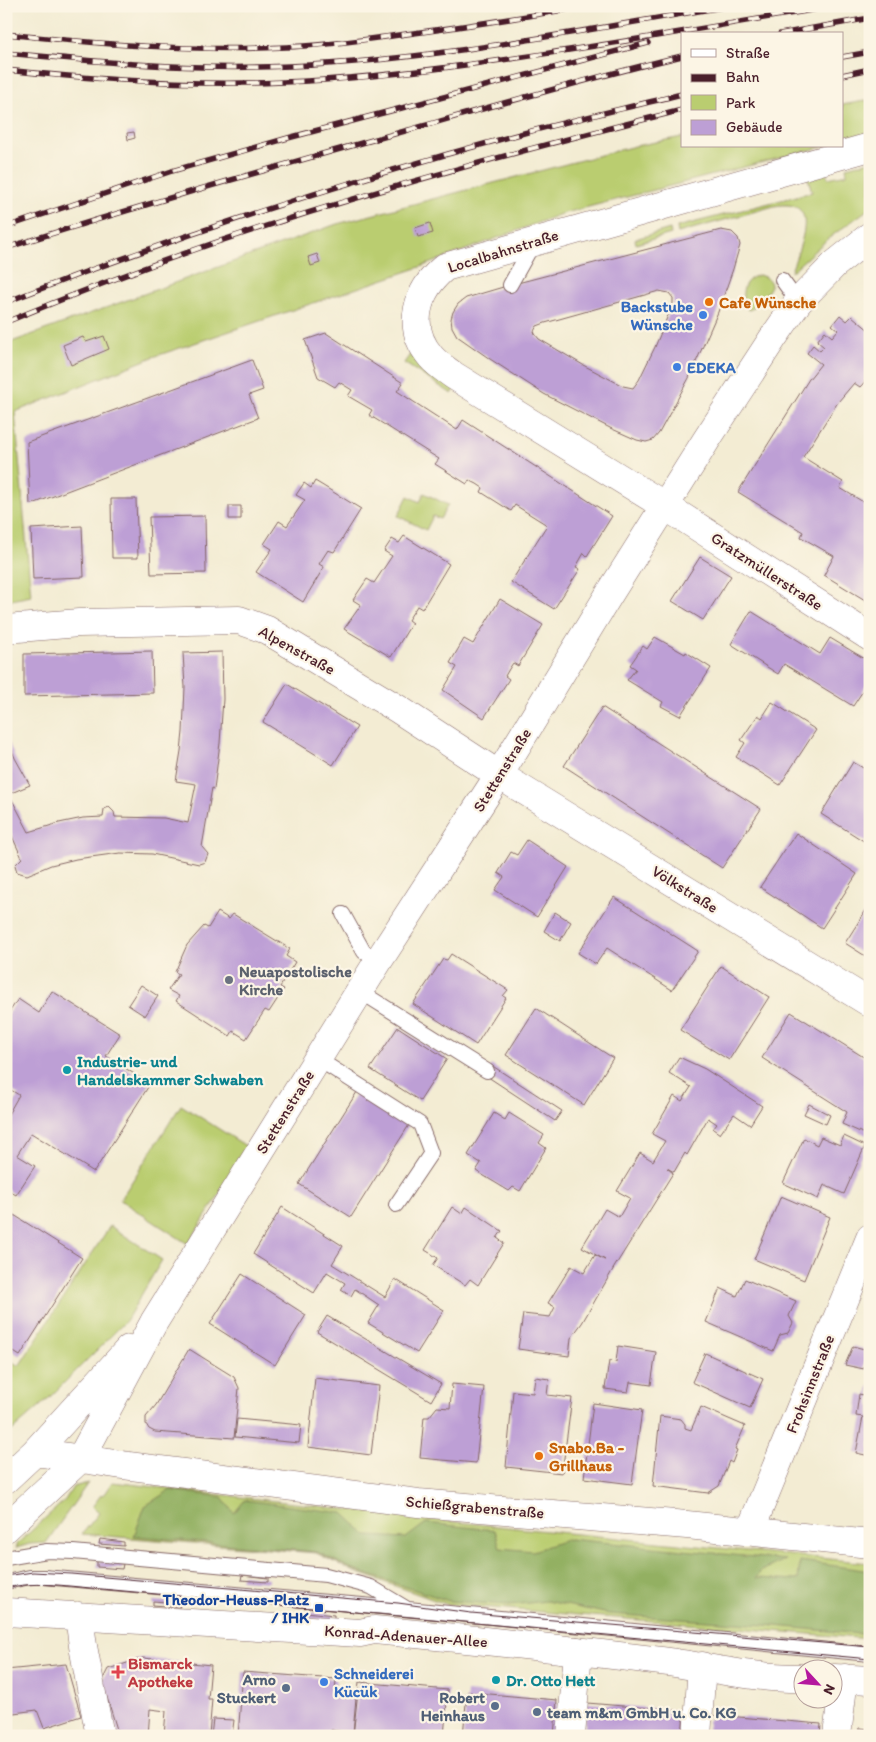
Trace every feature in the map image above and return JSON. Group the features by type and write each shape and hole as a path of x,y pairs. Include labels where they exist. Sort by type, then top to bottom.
{"street":[{"name":"Localbahnstraße","path":"665,506 452,375 430,356 419,336 416,324 417,311 429,282 444,267 870,147"},
{"name":"Stettenstraße","path":"6,1528 81,1458 154,1322 361,992 379,960 500,775 731,400 798,302 835,264 870,236"},
{"name":"Gratzmüllerstraße","path":"665,506 870,637"},
{"name":"Alpenstraße","path":"6,629 79,623 239,620 267,630 288,642 398,709 500,775"},
{"name":"Völkstraße","path":"500,775 870,1004"},
{"name":"Frohsinnstraße","path":"750,1531 870,1238"},
{"name":"Stettenstraße","path":"6,1479 35,1452 154,1322"},
{"name":"Schießgrabenstraße","path":"35,1452 418,1503 750,1531 870,1544"},
{"name":"Konrad-Adenauer-Allee","path":"6,1612 360,1633 374,1630 702,1666 775,1679 794,1678"},
{"path":"79,1616 100,1736"},
{"path":"571,1736 578,1651"},
{"path":"697,1736 702,1666"},
{"path":"838,1736 849,1679"}],"lane":[{"path":"510,285 534,241"},
{"path":"782,280 798,302"},
{"path":"343,914 364,952 379,960"},
{"path":"361,992 487,1071"},
{"path":"318,1059 420,1124 431,1153 396,1206"},
{"path":"6,1558 47,1551 326,1575 371,1587 408,1609"},
{"path":"6,1582 30,1577 44,1577 408,1609 870,1654"}],"green space":[{"path":"870,100 870,135 844,142 844,105"},
{"path":"681,137 681,148 818,148 561,214 423,266 153,357 15,412 31,596 6,601 6,344 337,224 635,146"},
{"path":"870,161 870,208 829,238 791,272 799,250 804,226 803,216 799,209 789,205 774,206 678,233 677,227 812,192 807,175 826,172 828,178 847,174 846,167"},
{"path":"670,229 671,234 636,244 635,239"},
{"path":"759,275 767,278 771,285 765,295 750,310 747,309 743,299 744,289 749,280"},
{"path":"411,353 422,365 456,388 452,394 404,363"},
{"path":"424,493 448,505 440,519 433,516 426,530 398,516 408,496 420,502"},
{"path":"181,1105 249,1148 188,1244 120,1200"},
{"path":"110,1226 162,1260 126,1321 48,1399 6,1436 6,1358 19,1366"},
{"path":"112,1482 456,1522 870,1563 870,1639 446,1604 353,1571 316,1553 82,1534 99,1513 92,1507"},
{"path":"88,1483 46,1543 30,1544 16,1548 18,1543 65,1500 73,1487"},
{"path":"170,1490 222,1497 234,1513 245,1500 343,1513 367,1536 406,1538 426,1523 495,1530 500,1548 533,1551 569,1539 785,1560 761,1571 756,1578 798,1580 800,1561 870,1571 870,1635 765,1625 609,1614 547,1601 510,1605 449,1601 354,1570 317,1552 134,1536 145,1506"}],"building":[{"path":"134,132 135,138 128,140 127,133"},
{"path":"430,223 433,233 418,237 415,228"},
{"path":"721,230 732,232 738,238 740,245 718,312 689,378 659,433 653,440 646,442 610,428 544,394 457,336 452,327 451,319 458,304 466,298","holes":["659,291 669,293 673,298 673,303 655,347 639,380 633,388 623,386 583,365 539,339 534,331 537,326 545,323"]},
{"path":"317,254 320,263 311,266 308,257"},
{"path":"840,315 847,321 852,316 870,331 870,376 860,387 854,383 838,402 803,457 843,482 840,488 870,506 870,603 824,575 834,556 801,537 803,532 738,492 809,379 821,364 807,353 813,345 820,351 824,347 817,341 825,331 832,337 838,330 832,325"},
{"path":"326,333 403,383 397,391 457,430 463,420 612,516 587,556 584,553 576,567 580,569 554,609 511,582 547,525 515,505 511,511 481,492 483,488 477,484 469,480 467,484 435,464 439,459 369,415 372,410 348,396 352,390 339,382 335,387 318,377 305,340"},
{"path":"104,336 109,349 71,365 63,345 83,337 86,342"},
{"path":"252,360 263,390 249,395 258,418 30,505 27,442"},
{"path":"315,481 361,509 334,552 328,550 319,564 324,567 303,602 256,572 272,549 264,544 279,521 287,526 305,500 296,495 304,483 311,488"},
{"path":"111,499 136,499 138,558 112,558"},
{"path":"229,506 241,506 241,519 229,519"},
{"path":"205,516 206,573 151,574 149,517"},
{"path":"82,526 84,577 33,579 31,529"},
{"path":"404,536 449,564 422,609 417,606 408,620 412,623 391,657 344,629 361,605 353,600 367,579 374,583 392,556 384,551 392,539 399,543"},
{"path":"700,557 731,576 703,620 672,601"},
{"path":"500,599 543,625 518,666 513,663 509,669 505,676 509,679 484,718 443,690 457,667 450,663 464,639 473,644"},
{"path":"751,611 820,654 830,638 870,662 870,680 853,706 784,664 778,674 731,644"},
{"path":"655,637 685,654 686,652 711,668 680,716 661,706 663,702 627,680 636,669 630,665 643,646 647,649"},
{"path":"152,651 153,693 24,696 24,654"},
{"path":"222,652 223,699 220,743 214,789 212,788 202,847 208,854 205,862 199,864 152,854 120,853 76,859 51,865 27,875 17,872 15,865 22,858 6,823 6,736 15,758 30,785 9,794 29,832 83,818 103,817 104,809 109,807 114,812 115,817 164,818 188,823 196,784 176,781 183,732 185,687 183,653"},
{"path":"287,684 357,727 333,765 263,722"},
{"path":"772,702 816,730 780,785 736,757 745,743 741,740 758,715 762,718"},
{"path":"602,707 761,809 722,868 564,766"},
{"path":"853,762 870,772 870,845 821,814"},
{"path":"796,833 857,874 822,928 760,887"},
{"path":"527,840 568,867 537,917 495,890 504,877 498,873 511,852 517,855"},
{"path":"614,897 698,951 672,990 607,948 596,964 578,953"},
{"path":"870,904 870,959 845,943"},
{"name":"Neuapostolische Kirche","path":"218,912 229,919 233,914 290,949 286,956 295,962 280,987 284,989 269,1012 265,1010 246,1039 233,1031 230,1036 176,1001 179,996 168,990 179,974 175,972 187,945 204,926 208,928"},
{"path":"555,912 571,922 560,941 544,931"},
{"path":"451,954 508,990 503,996 506,998 476,1045 413,1004 443,959 447,960"},
{"path":"721,966 769,997 729,1060 680,1030"},
{"path":"141,985 158,996 145,1016 128,1005"},
{"name":"Industrie- und Handelskammer Schwaben","path":"52,991 120,1034 106,1056 150,1084 94,1172 31,1133 17,1155 35,1166 16,1195 6,1189 6,1118 19,1095 6,1087 6,1017 18,999 39,1013"},
{"path":"536,1008 613,1058 584,1105 506,1055"},
{"path":"791,1012 870,1061 869,1136 842,1124 847,1112 762,1058"},
{"path":"398,1027 447,1059 420,1101 370,1069"},
{"path":"679,1057 705,1069 762,1106 750,1125 734,1114 720,1134 713,1129 717,1124 708,1118 687,1155 685,1153 674,1172 667,1168 673,1173 571,1338 569,1356 518,1349 523,1314 550,1317 555,1307 548,1303 571,1266 584,1273 595,1255 605,1260 582,1247 605,1209 619,1217 630,1198 617,1191 640,1153 653,1161 665,1141 652,1134 674,1096 682,1101 691,1087 669,1073"},
{"path":"491,1065 562,1111 555,1121 485,1075"},
{"path":"357,1092 409,1125 351,1217 299,1184"},
{"path":"809,1104 830,1115 826,1124 804,1114"},
{"path":"494,1113 505,1120 509,1113 544,1135 539,1143 546,1148 520,1191 513,1187 509,1191 476,1171 481,1163 468,1155"},
{"path":"844,1136 865,1146 844,1194 824,1185 818,1199 783,1183 804,1138 817,1145 821,1137 840,1145"},
{"path":"781,1196 830,1217 804,1280 754,1259"},
{"path":"282,1207 343,1246 332,1264 385,1297 395,1279 444,1310 417,1353 368,1323 379,1305 355,1289 351,1296 341,1290 345,1283 327,1272 314,1293 253,1254"},
{"path":"452,1207 462,1214 466,1207 502,1231 497,1238 504,1243 478,1285 470,1279 465,1285 433,1265 438,1258 425,1250"},
{"path":"6,1210 82,1258 20,1356 6,1347"},
{"path":"242,1274 306,1315 275,1365 210,1324"},
{"path":"745,1279 796,1301 789,1316 793,1323 788,1333 780,1335 773,1351 706,1322 720,1288 737,1296"},
{"path":"327,1316 441,1384 431,1401 317,1332"},
{"path":"618,1346 656,1352 651,1385 630,1382 628,1392 605,1389 609,1361 616,1362"},
{"path":"853,1346 868,1350 864,1369 845,1365"},
{"path":"189,1349 234,1377 239,1388 234,1438 155,1432 149,1429 146,1424 146,1417 156,1405"},
{"path":"705,1353 763,1379 750,1408 692,1382"},
{"path":"535,1377 549,1379 547,1395 572,1398 562,1473 506,1467 513,1391 533,1393"},
{"path":"315,1378 379,1386 371,1455 308,1447"},
{"path":"452,1384 484,1387 476,1463 420,1458 424,1417 429,1417 437,1407 450,1408"},
{"path":"869,1386 870,1456 856,1453 863,1417 856,1416 859,1394 867,1396"},
{"path":"593,1403 642,1410 632,1484 584,1478"},
{"path":"701,1407 745,1426 735,1449 737,1450 732,1463 729,1461 719,1486 708,1493 653,1486 660,1416 681,1419 685,1424 685,1428 691,1430"},
{"path":"237,1419 301,1425 299,1443 235,1437"},
{"path":"869,1475 870,1501 865,1501"},
{"path":"100,1539 124,1542 124,1546 99,1544"},
{"path":"97,1561 123,1564 122,1569 97,1567"},
{"path":"242,1575 268,1578 268,1582 241,1580"},
{"path":"153,1601 180,1603 180,1607 153,1605"},
{"path":"306,1612 334,1615 334,1620 306,1618"},
{"path":"143,1658 211,1665 208,1699 212,1699 209,1736 182,1734 182,1736 164,1736 166,1711 150,1709 148,1736 119,1736 102,1681 108,1669"},
{"path":"66,1664 81,1716 44,1728 37,1710 6,1714 6,1670"},
{"path":"243,1672 336,1679 335,1695 356,1697 353,1733 331,1730 330,1736 238,1736"},
{"path":"359,1682 448,1690 444,1736 408,1736 408,1734 387,1732 386,1736 353,1736"},
{"path":"467,1692 557,1700 554,1736 463,1736"},
{"path":"587,1703 684,1711 682,1736 584,1736"},
{"path":"715,1715 821,1724 820,1736 707,1736 708,1721"},
{"path":"213,1719 234,1720 232,1736 211,1736"},
{"path":"859,1728 870,1729 870,1736 858,1736"}],"tram line":[{"path":"6,1576 33,1572 71,1574 398,1603 471,1613 870,1647"},
{"path":"6,1588 45,1584 61,1585 870,1659"}],"railway":[{"path":"6,34 111,44 181,48 300,46 446,29 586,6"},
{"path":"6,53 183,66 254,67 345,63 510,43 729,6"},
{"path":"6,70 75,77 179,83 308,81 407,72 525,57 837,6"},
{"path":"791,32 870,18"},
{"path":"6,227 172,171 288,138 648,43"},
{"path":"844,57 870,52"},
{"path":"6,248 155,202 305,159 681,56"},
{"path":"844,75 870,69"},
{"path":"6,302 134,254 263,210 458,151 681,94"},
{"path":"6,322 134,272 269,225 445,172 681,110"}],"place":[{"name":"Cafe Wünsche","path":"709,302"},
{"name":"Backstube Wünsche","path":"703,315"},
{"name":"EDEKA","path":"677,367"},
{"name":"Neuapostolische Kirche","path":"229,980"},
{"name":"Industrie- und Handelskammer Schwaben","path":"67,1070"},
{"name":"Snabo.Ba - Grillhaus","path":"539,1456"},
{"name":"Theodor-Heuss-Platz / IHK","path":"319,1608"},
{"name":"Bismarck Apotheke","path":"118,1672"},
{"name":"Dr. Otto Hett","path":"496,1680"},
{"name":"Schneiderei Kücük","path":"324,1682"},
{"name":"Arno Stuckert","path":"286,1688"},
{"name":"Robert Heinhaus","path":"495,1706"},
{"name":"team m&m GmbH u. Co. KG","path":"537,1712"}]}
